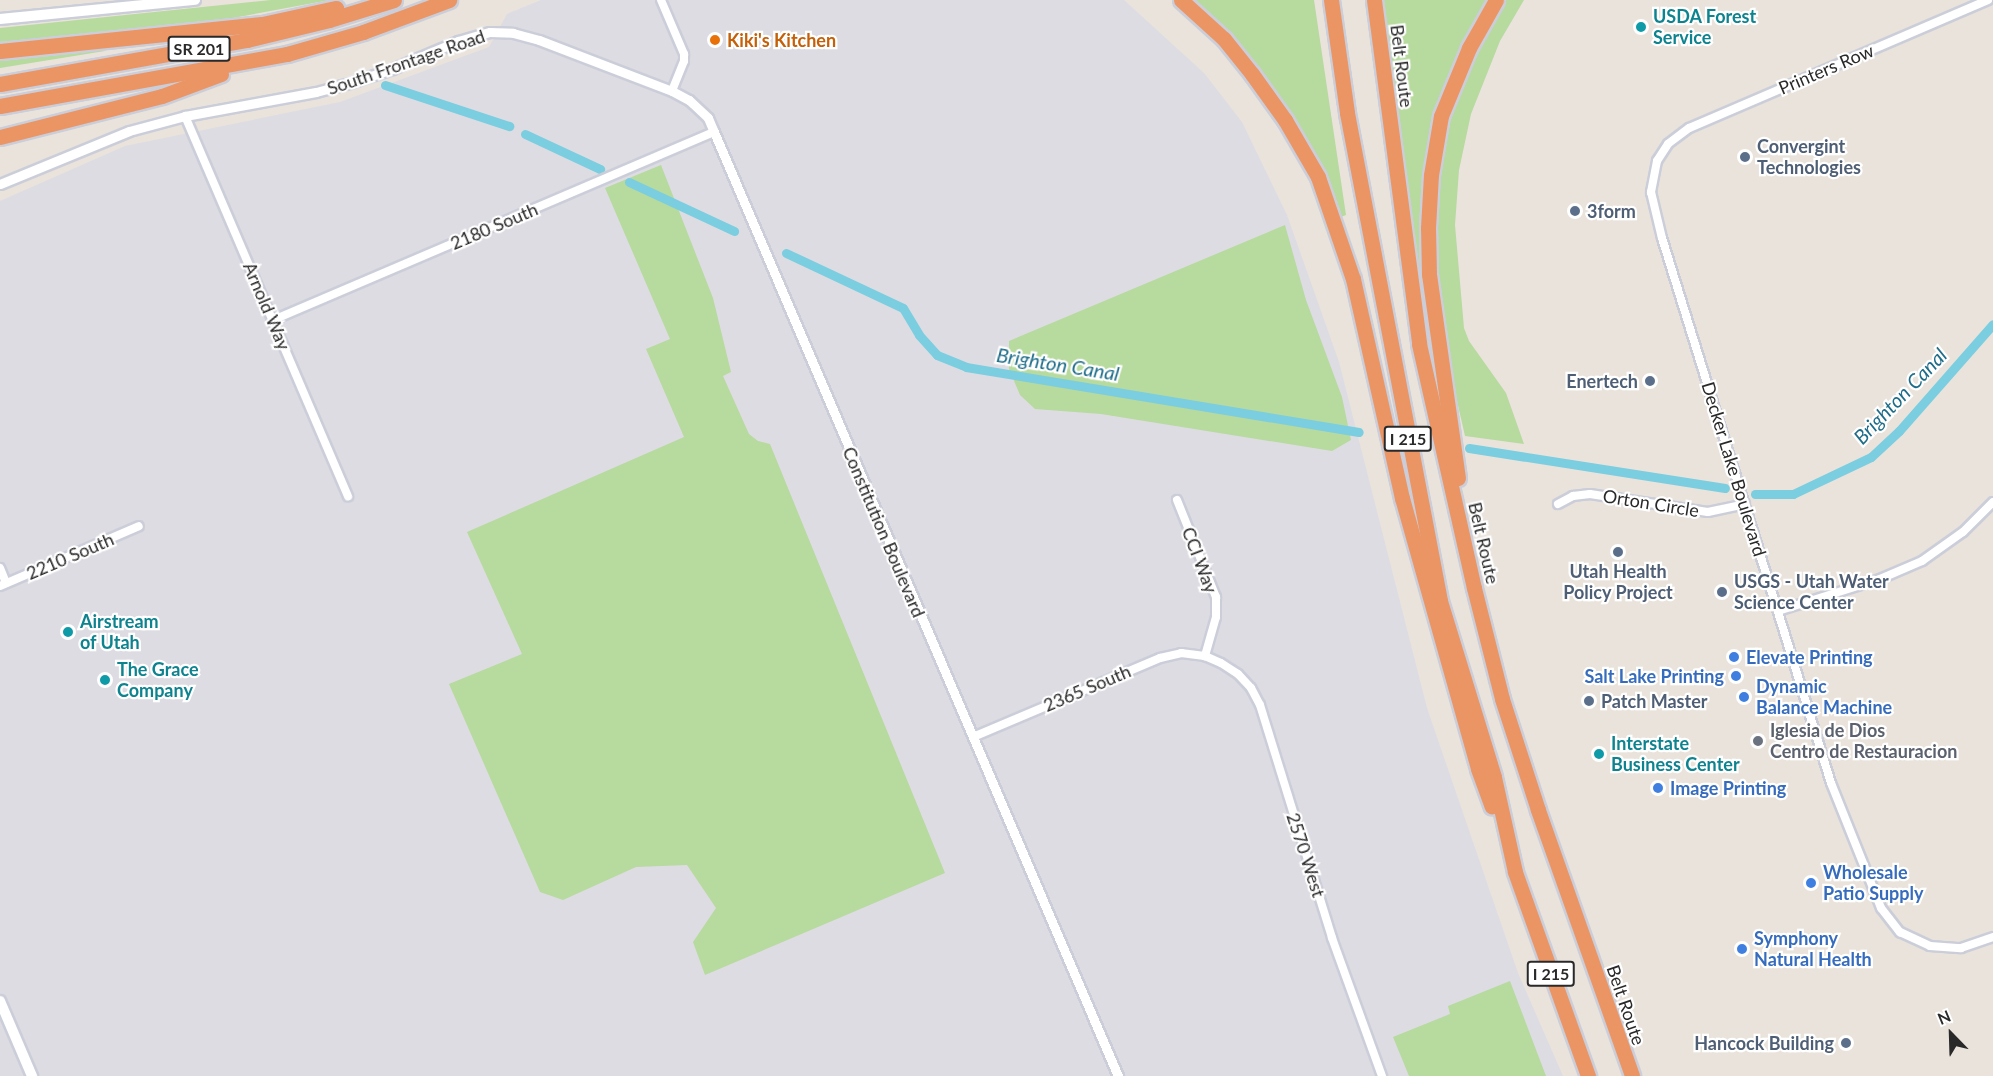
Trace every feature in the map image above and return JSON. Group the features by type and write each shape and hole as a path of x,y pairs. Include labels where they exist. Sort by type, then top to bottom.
{"highway":[{"path":"0,51 262,24 371,0"},
{"name":"SR 201","path":"0,84 247,40 329,20 394,0"},
{"name":"SR 201","path":"0,106 287,54 374,28 449,0"},
{"path":"1181,0 1224,39 1252,74 1285,120 1318,177 1353,279 1402,498 1423,577 1478,769 1515,872"},
{"name":"I 215","path":"1331,0 1347,113 1440,601 1494,777 1515,872 1588,1076"},
{"name":"Belt Route","path":"1374,0 1419,344 1474,588 1502,699 1632,1076"},
{"path":"1474,588 1430,274 1428,228 1431,175 1441,116 1469,48 1496,0"},
{"path":"0,137 162,96 287,54"}],"main road":[{"path":"0,19 195,0"},
{"path":"0,1001 32,1076"}],"street":[{"path":"661,0 684,54 684,61 672,91"},
{"name":"Printers Row","path":"1668,144 1694,125 1988,0"},
{"name":"South Frontage Road","path":"0,184 108,138 185,116 316,92 350,83 392,69 458,41 490,33 525,36 672,91"},
{"name":"Constitution Boulevard","path":"672,91 700,110 714,132 1118,1076"},
{"name":"Arnold Way","path":"185,116 348,496"},
{"name":"2180 South","path":"273,321 714,132"},
{"name":"Decker Lake Boulevard","path":"1668,144 1653,172 1651,192 1655,213 1847,828 1887,916 1900,932 1930,946 1961,948 1993,937"},
{"name":"Orton Circle","path":"1558,504 1573,496 1590,494 1708,512 1745,504"},
{"name":"CCI Way","path":"1177,500 1216,597 1216,617 1205,656"},
{"path":"1778,611 1880,579 1922,561 1963,532 1993,502"},
{"name":"2210 South","path":"3,584 140,526"},
{"path":"0,568 3,584"},
{"name":"2365 South","path":"973,737 1152,660 1182,653 1205,656"},
{"name":"2570 West","path":"1205,656 1238,674 1251,688 1260,705 1332,938 1382,1076"}],"shaded area":[{"path":"541,0 1124,0 1204,73 1242,122 1287,215 1339,362 1427,708 1518,973 1563,1076 0,1076 0,201 125,146 340,102 489,47 507,14"}],"green space":[{"path":"271,0 330,0 233,18 0,43 0,28"},
{"path":"1193,0 1314,0 1346,215 1341,217 1324,178 1220,26"},
{"path":"1382,0 1486,0 1464,40 1444,91 1426,296 1420,297 1392,97"},
{"path":"1497,0 1524,0 1500,41 1471,114 1459,170 1455,225 1464,328 1469,341 1506,393 1524,444 1465,436 1438,318 1433,278 1438,151 1462,69"},
{"path":"85,51 105,51 0,68 0,61"},
{"path":"661,165 713,298 731,372 723,376 749,434 758,441 770,444 945,873 705,975 693,942 716,908 687,865 636,867 563,900 540,892 449,684 522,654 467,532 684,437 646,349 670,339 605,188"},
{"path":"1285,225 1306,300 1342,397 1351,440 1332,451 1101,414 1035,409 1020,395 1009,369 1009,341"},
{"path":"1510,981 1546,1076 1409,1076 1393,1037 1450,1014 1448,1006"}],"waterway":[{"name":"Brighton Canal","path":"385,85 509,126"},
{"name":"Brighton Canal","path":"525,134 600,169"},
{"name":"Brighton Canal","path":"629,182 734,231"},
{"name":"Brighton Canal","path":"786,253 903,308 919,335 937,355 966,367 1359,432"},
{"name":"Brighton Canal","path":"1755,494 1793,494 1871,457 1899,431 1993,324"},
{"name":"Brighton Canal","path":"1469,448 1725,488"}],"place":[{"name":"USDA Forest Service","path":"1641,27"},
{"name":"Kiki's Kitchen","path":"715,40"},
{"name":"Convergint Technologies","path":"1745,157"},
{"name":"3form","path":"1575,211"},
{"name":"Enertech","path":"1650,381"},
{"name":"Utah Health Policy Project","path":"1618,552"},
{"name":"USGS - Utah Water Science Center","path":"1722,592"},
{"name":"Airstream of Utah","path":"68,632"},
{"name":"Elevate Printing","path":"1734,657"},
{"name":"Salt Lake Printing","path":"1736,676"},
{"name":"The Grace Company","path":"105,680"},
{"name":"Dynamic Balance Machine","path":"1744,697"},
{"name":"Patch Master","path":"1589,701"},
{"name":"Iglesia de Dios Centro de Restauracion","path":"1758,741"},
{"name":"Interstate Business Center","path":"1599,754"},
{"name":"Image Printing","path":"1658,788"},
{"name":"Wholesale Patio Supply","path":"1811,883"},
{"name":"Symphony Natural Health","path":"1742,949"},
{"name":"Hancock Building","path":"1846,1043"}]}
